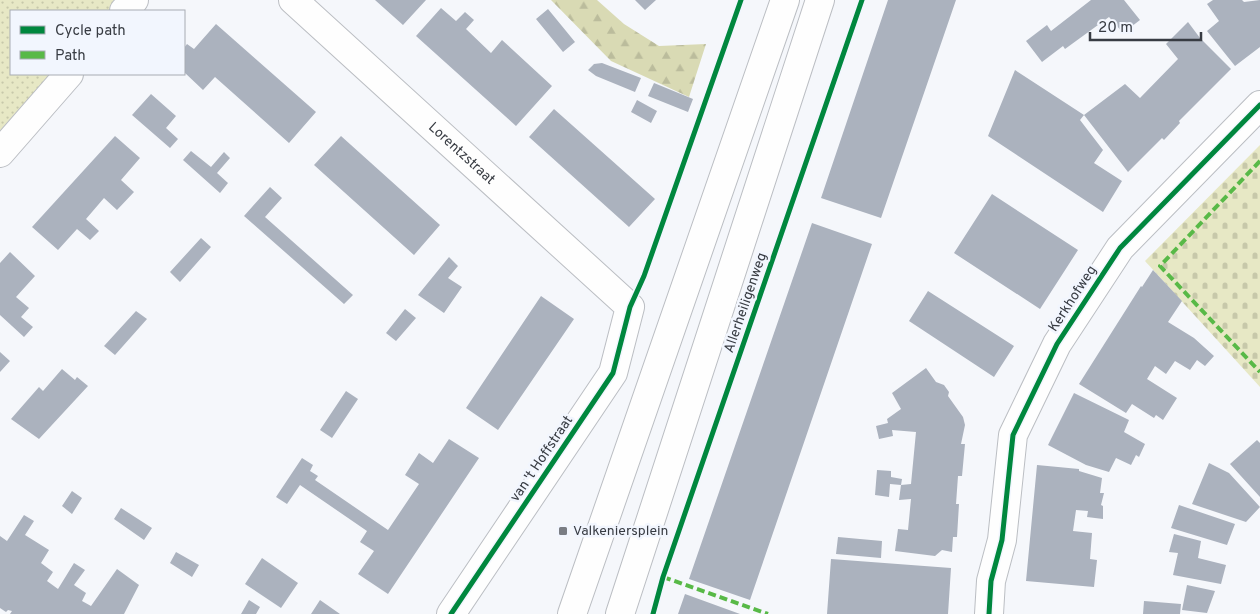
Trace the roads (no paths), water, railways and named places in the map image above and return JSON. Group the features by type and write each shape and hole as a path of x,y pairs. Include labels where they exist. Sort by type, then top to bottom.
{"street":[{"path":"125,10 134,0"},
{"name":"Lorentzstraat","path":"293,0 630,307"},
{"path":"572,614 785,0"},
{"name":"Allerheiligenweg","path":"620,614 820,0"},
{"path":"0,153 68,75"},
{"name":"Kerkhofweg","path":"989,614 992,581 1002,540 1013,435 1057,344 1120,248 1260,105"},
{"name":"van 't Hoffstraat","path":"451,614 613,373 630,307"}],"place":[{"name":"Valkeniersplein","path":"563,531"}]}
